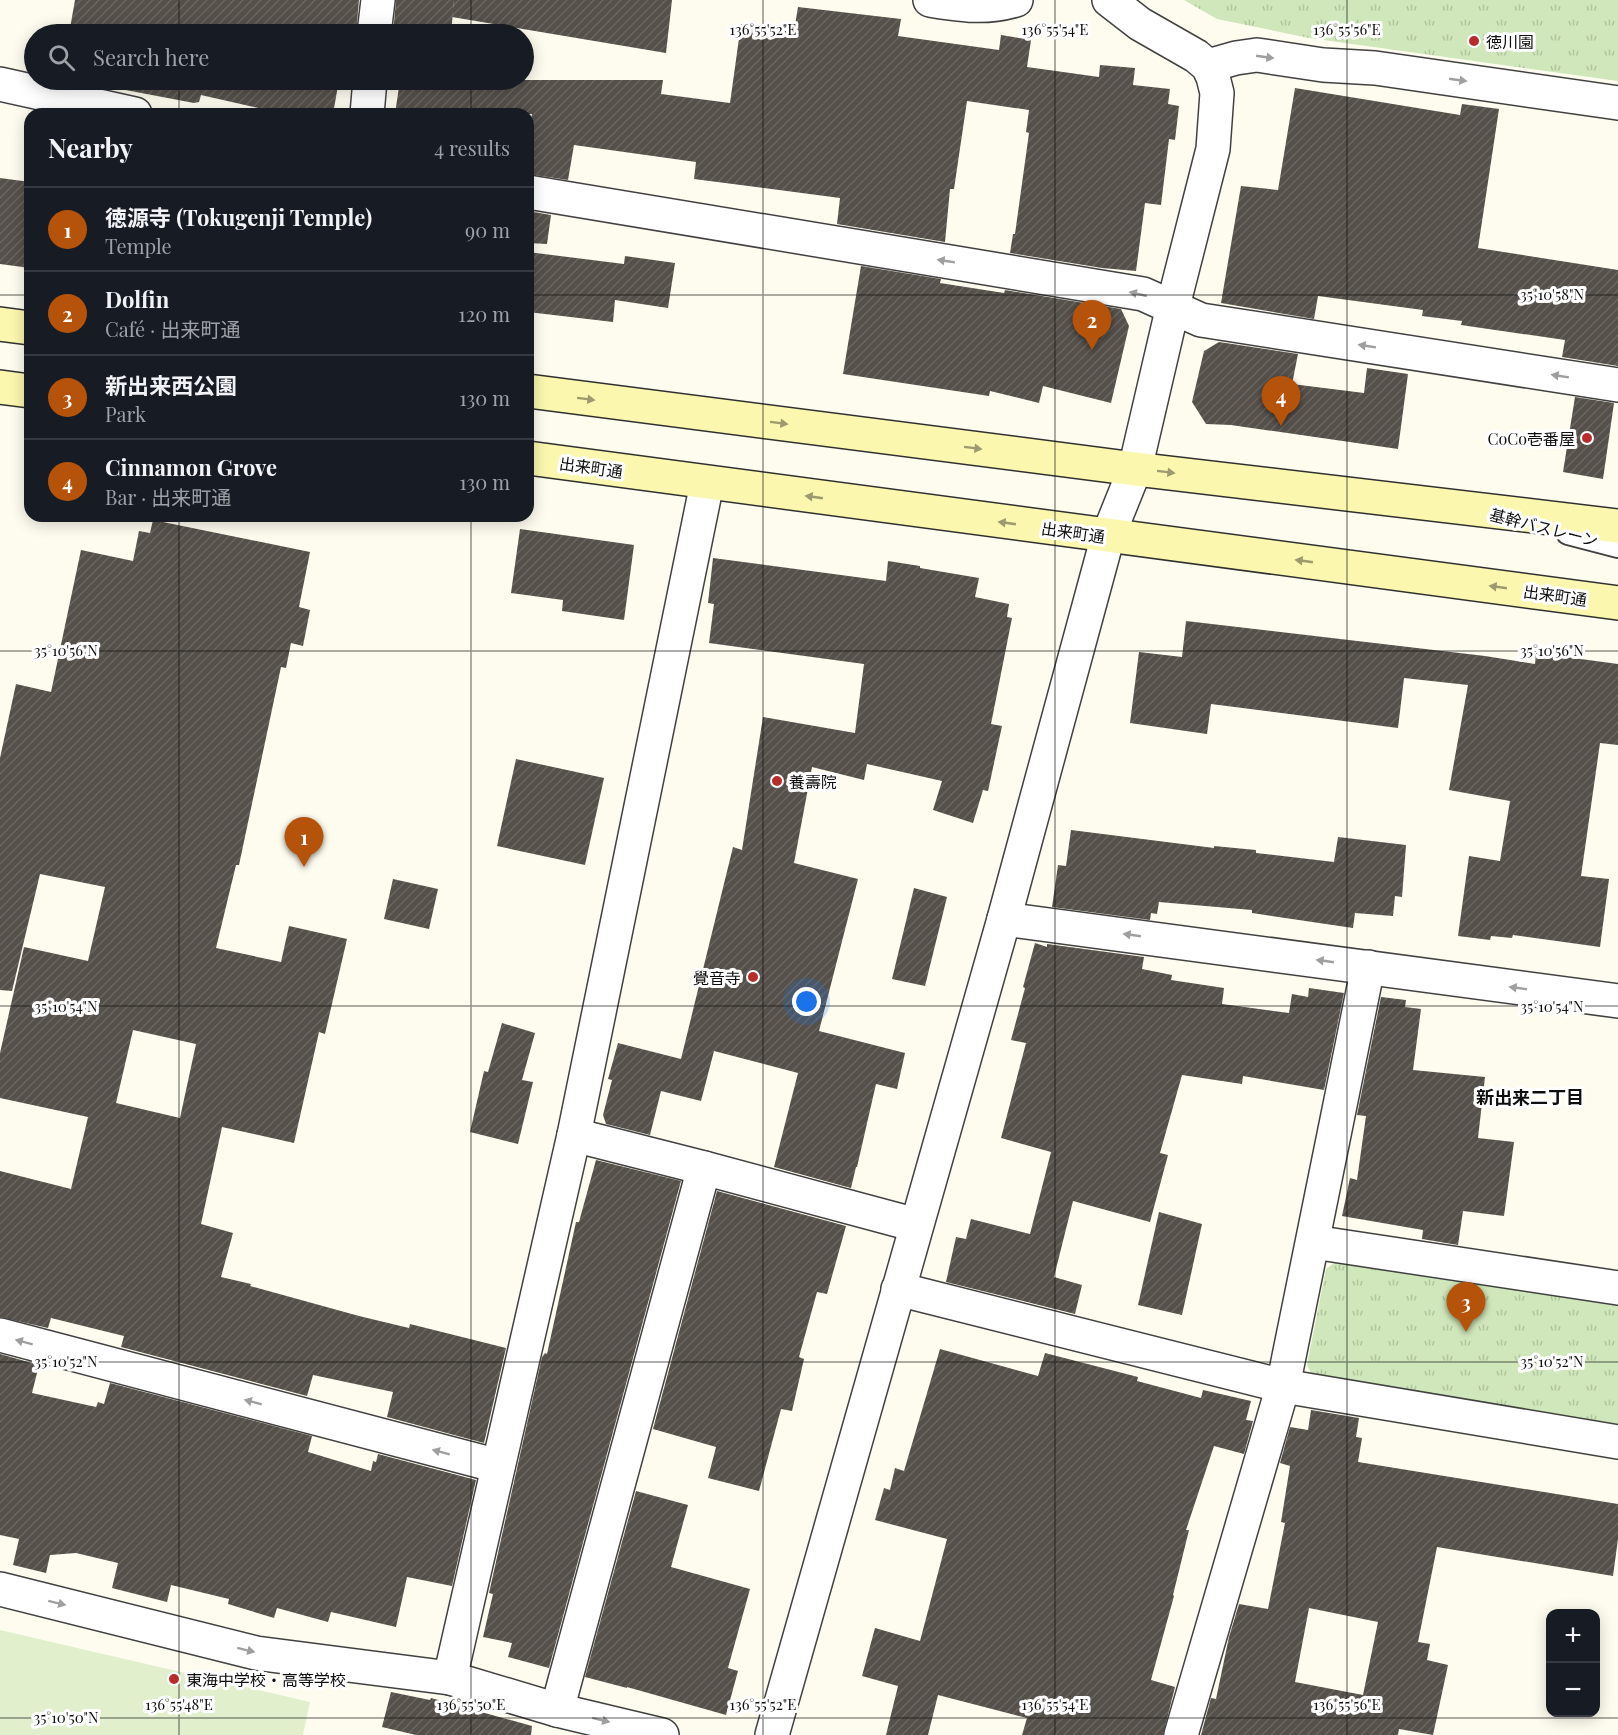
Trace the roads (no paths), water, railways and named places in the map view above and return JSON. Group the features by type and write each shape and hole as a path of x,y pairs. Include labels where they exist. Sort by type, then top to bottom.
{"main road":[{"path":"0,324 24,327"},
{"path":"0,387 24,390"},
{"path":"534,392 1135,469 1618,526"},
{"name":"出来町通","path":"534,459 1618,603"}],"street":[{"path":"375,24 378,0"},
{"path":"930,0 967,6 996,6 1016,0"},
{"path":"772,1735 1004,918 1108,536 1135,469 1213,149 1217,93 1208,66 1196,56 1140,24 1109,0"},
{"path":"1208,66 1257,55 1323,65 1375,68 1618,103"},
{"path":"0,84 24,89"},
{"path":"27,90 108,108"},
{"path":"368,108 369,90"},
{"path":"534,193 1143,294 1201,320 1618,385"},
{"path":"450,1678 574,1135 707,483"},
{"path":"1004,918 1618,1001"},
{"path":"1181,1735 1283,1386 1368,967"},
{"path":"574,1135 704,1167 916,1225"},
{"path":"557,1710 704,1167"},
{"path":"1312,1242 1618,1288"},
{"path":"898,1289 1283,1386 1618,1442"},
{"path":"0,1335 498,1466"},
{"path":"0,1589 256,1653 450,1678 557,1710 662,1735"}],"lane":[{"name":"基幹バスレーン","path":"1471,508 1618,546"}],"place":[{"name":"徳川園","path":"1474,41"},
{"name":"Dolfin","path":"1092,350"},
{"name":"Cinnamon Grove","path":"1281,426"},
{"name":"CoCo壱番屋","path":"1587,438"},
{"name":"養壽院","path":"777,781"},
{"name":"徳源寺 (Tokugenji Temple)","path":"304,867"},
{"name":"覺音寺","path":"753,977"},
{"name":"新出来西公園","path":"1466,1332"},
{"name":"東海中学校・高等学校","path":"174,1679"}],"district":[{"name":"新出来二丁目","path":"1530,1097"}]}
